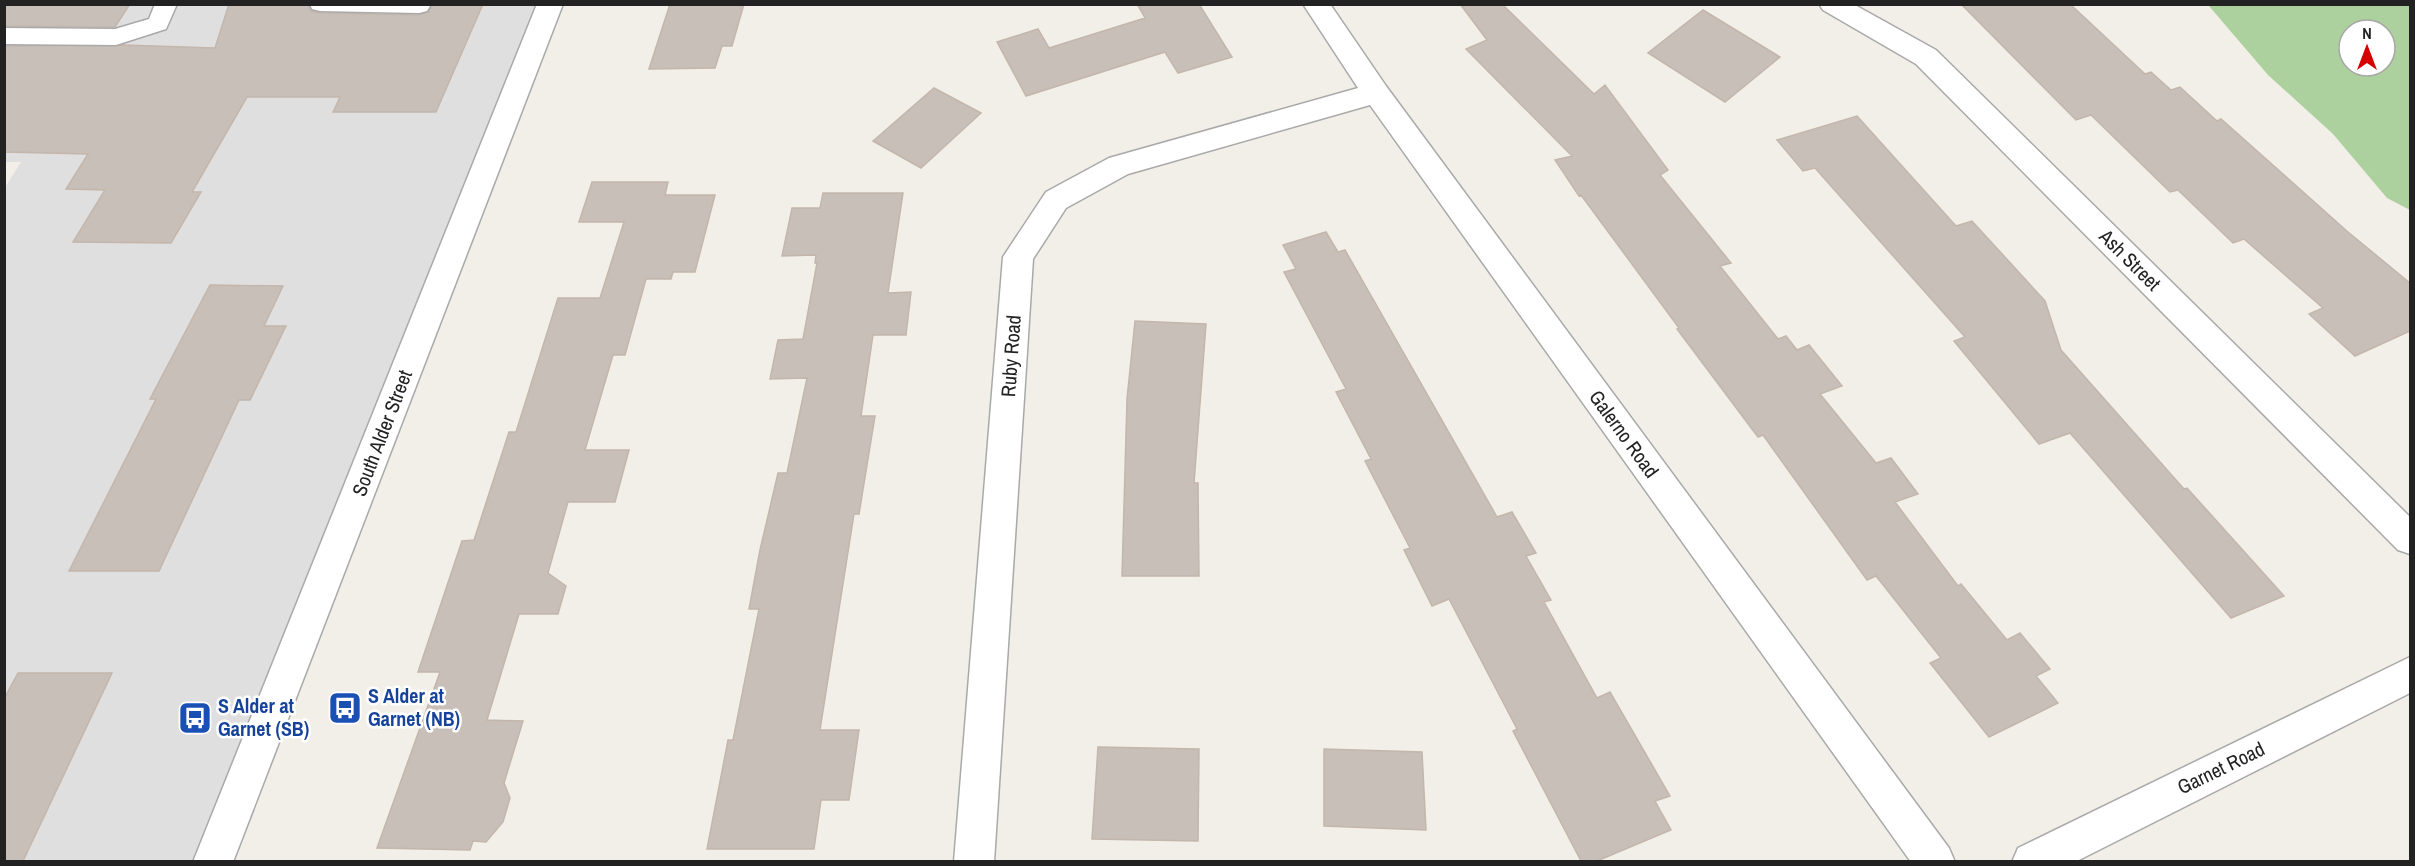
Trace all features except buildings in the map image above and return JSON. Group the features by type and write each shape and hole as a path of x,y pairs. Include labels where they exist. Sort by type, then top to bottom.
{"street":[{"name":"South Alder Street","path":"213,861 550,4"},
{"name":"Galerno Road","path":"1317,4 1376,93 1935,861"},
{"name":"Ash Street","path":"1832,4 1926,57 2410,539"},
{"name":"Ruby Road","path":"974,861 1018,258 1056,200 1119,166 1376,93"},
{"name":"Garnet Road","path":"2032,861 2410,674"}],"lane":[{"path":"4,36 116,37 158,24 166,4"},
{"path":"320,4 419,6"}],"shaded area":[{"path":"5,5 550,5 213,861 5,861 4,189 21,162 5,162"}],"green space":[{"path":"2194,5 2410,5 2410,210 2387,198 2333,134 2268,75 2209,6"}],"place":[{"name":"S Alder at Garnet (NB)","path":"345,708"},
{"name":"S Alder at Garnet (SB)","path":"195,718"}]}
